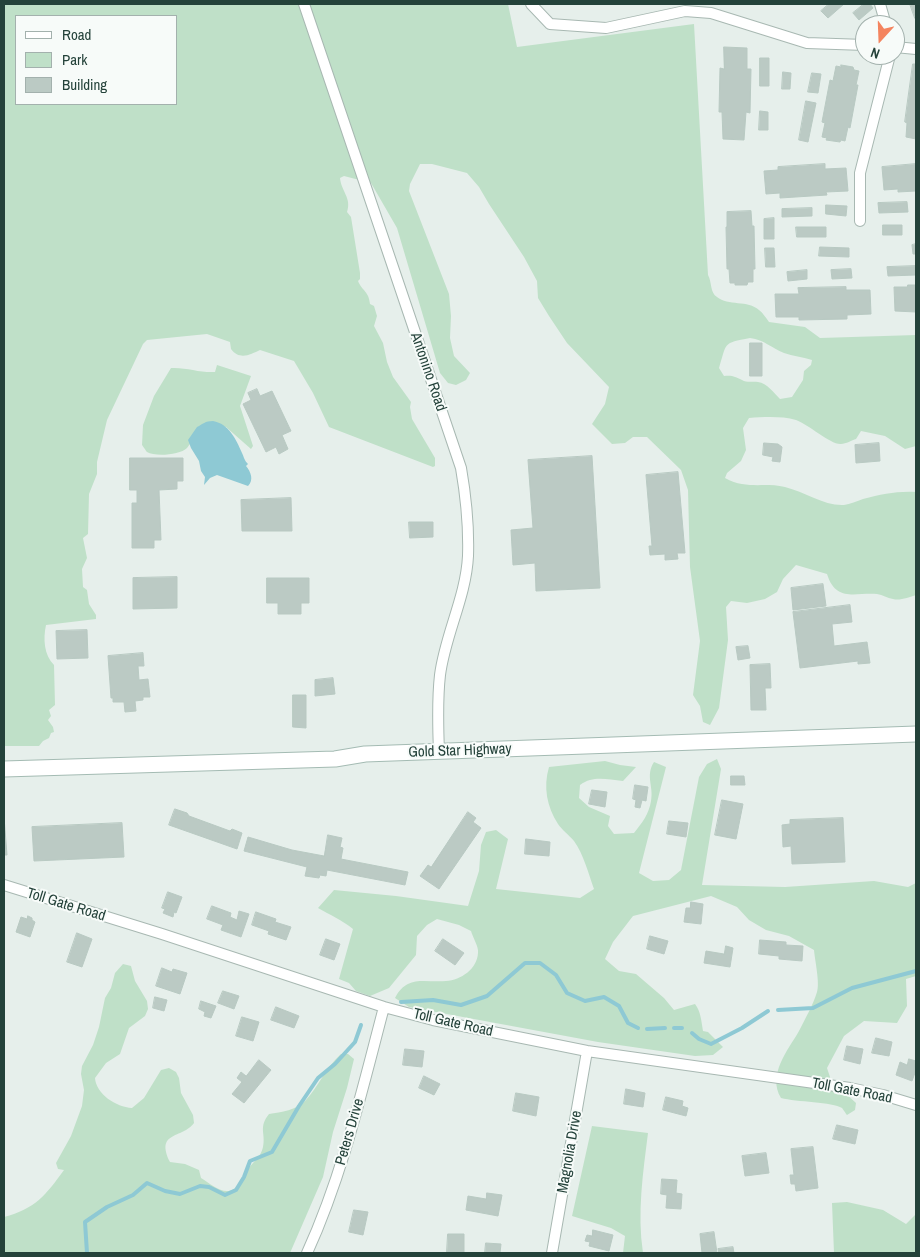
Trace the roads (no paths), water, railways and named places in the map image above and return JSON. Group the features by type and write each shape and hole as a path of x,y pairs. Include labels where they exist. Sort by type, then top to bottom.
{"main road":[{"name":"Gold Star Highway","path":"4,769 335,760 365,754 916,734"}],"street":[{"name":"Antonino Road","path":"304,4 460,468 468,516 468,557 461,594 440,674 439,752"},
{"path":"530,4 550,24 606,28 685,11 711,12 807,43 855,45"},
{"path":"860,221 860,173 887,65"},
{"name":"Toll Gate Road","path":"4,885 162,934 384,1007 472,1028 587,1050 850,1088 916,1105"},
{"name":"Peters Drive","path":"306,1253 336,1180 384,1007"},
{"name":"Magnolia Drive","path":"552,1253 587,1050"}],"water":[{"path":"213,421 228,429 237,443 248,464 246,466 251,476 251,481 248,486 217,475 210,478 204,485 205,477 188,440 197,427 206,422"}],"waterway":[{"path":"401,1002 433,1000 461,1005 487,996 525,963 540,963 556,975 567,993 585,1001 604,997 619,1006 628,1023 638,1028"},
{"path":"778,1010 813,1008 852,988 916,971"},
{"path":"692,1033 699,1039 711,1044 742,1028 768,1011"},
{"path":"87,1253 85,1222 107,1207 133,1195 147,1183 165,1191 180,1194 200,1186 209,1187 225,1195 236,1190 244,1177 250,1161 272,1152 318,1078 335,1064 355,1042 361,1025"},
{"path":"647,1029 665,1028"},
{"path":"674,1028 682,1028"}]}
